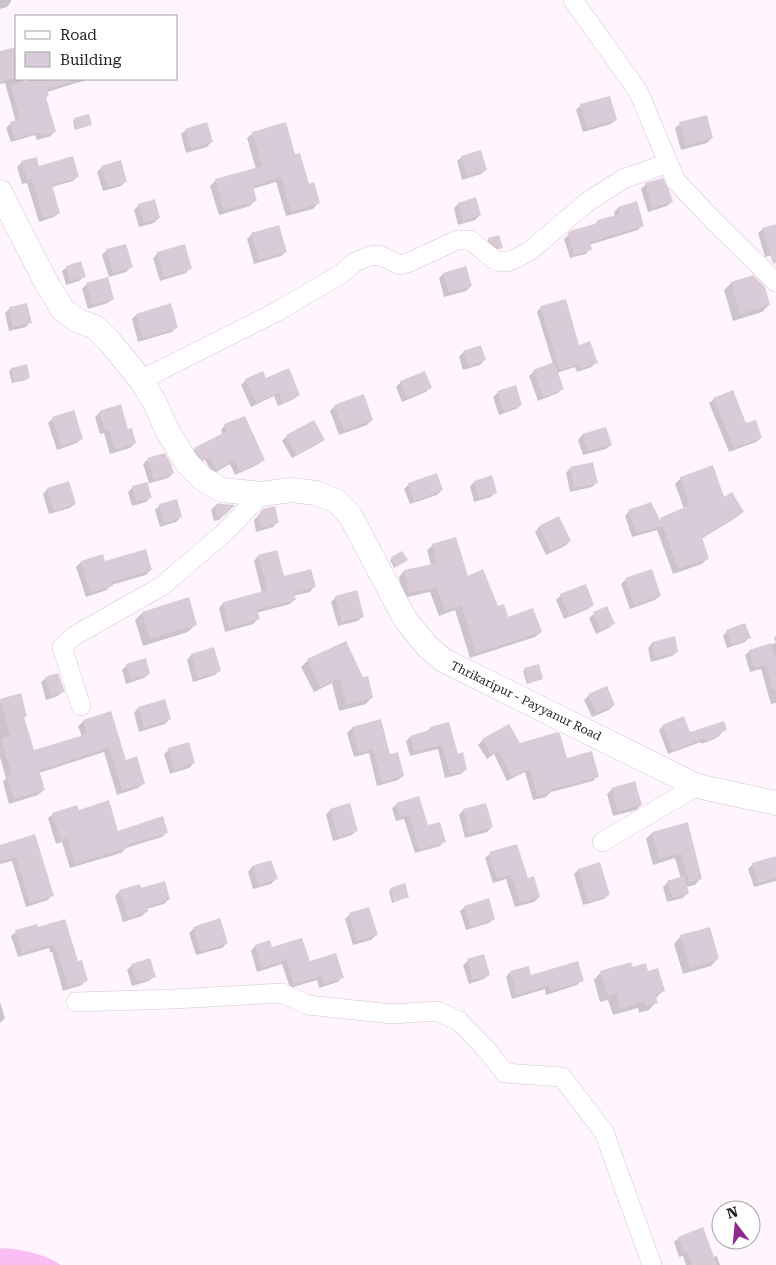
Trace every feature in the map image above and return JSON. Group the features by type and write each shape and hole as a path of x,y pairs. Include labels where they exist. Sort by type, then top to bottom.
{"main road":[{"name":"Thrikaripur - Payyanur Road","path":"0,192 47,284 63,310 78,321 95,327 110,342 141,380 156,403 167,430 187,463 203,479 222,490 262,494 291,490 316,493 336,501 350,515 405,619 427,646 443,660 697,786 744,798 776,803"}],"street":[{"path":"573,0 638,91 676,181 776,282"},
{"path":"141,380 278,311 341,274 355,262 370,256 379,255 400,265 457,240 470,240 496,261 507,262 517,258 531,250 586,204 623,179 668,163"},
{"path":"81,706 62,647 74,636 162,586 225,532 262,494"},
{"path":"602,842 697,786"},
{"path":"76,1002 282,993 308,1005 392,1014 436,1011 459,1021 486,1049 505,1073 562,1077 571,1087 604,1132 652,1265"}],"shaded area":[{"path":"0,1248 32,1252 47,1257 61,1265 0,1265"}],"building":[{"path":"15,47 15,77 0,82 0,51"},
{"path":"30,80 71,80 71,82 47,89 49,96 46,97 56,132 41,136 40,132 15,139 10,122 20,119 11,85"},
{"path":"610,96 617,120 587,128 580,104"},
{"path":"89,114 92,125 77,129 74,118"},
{"path":"707,115 713,138 686,146 679,122"},
{"path":"207,122 213,142 191,149 185,129"},
{"path":"286,122 295,154 300,153 309,184 314,182 320,203 291,212 281,177 253,186 257,201 224,210 215,179 262,166 252,132"},
{"path":"481,150 487,170 467,176 461,156"},
{"path":"73,156 79,177 52,185 60,213 43,218 32,179 27,180 21,161 37,157 39,166"},
{"path":"121,160 127,182 108,187 101,166"},
{"path":"663,178 673,202 652,208 645,183"},
{"path":"476,197 481,215 463,221 458,203"},
{"path":"155,199 160,218 144,223 138,204"},
{"path":"637,201 644,226 590,242 592,250 574,255 568,233 570,231 598,223 597,220 620,214 618,207"},
{"path":"776,224 776,263 773,264 762,228"},
{"path":"279,225 287,252 259,260 251,233"},
{"path":"499,235 503,248 499,249 488,238"},
{"path":"126,244 133,267 113,273 106,249"},
{"path":"185,244 192,269 164,277 157,252"},
{"path":"81,261 86,277 70,281 66,266"},
{"path":"466,266 472,286 449,293 443,273"},
{"path":"753,275 765,287 770,305 740,314 731,282"},
{"path":"108,277 114,299 93,305 86,283"},
{"path":"566,299 579,345 590,341 598,363 581,369 579,364 560,370 540,306"},
{"path":"27,303 32,323 13,327 9,307"},
{"path":"171,303 178,328 143,338 136,314"},
{"path":"481,345 486,360 468,366 463,351"},
{"path":"554,362 564,389 543,397 533,370"},
{"path":"27,364 30,378 14,382 11,368"},
{"path":"289,368 300,395 283,403 279,393 256,403 245,379 263,371 266,378"},
{"path":"425,371 432,388 407,398 400,381"},
{"path":"516,385 522,405 504,411 497,391"},
{"path":"733,390 746,423 756,420 762,438 734,448 713,398"},
{"path":"364,394 373,420 344,431 334,405"},
{"path":"121,404 128,429 132,428 136,443 115,450 109,429 105,430 99,411"},
{"path":"74,410 83,439 61,446 52,417"},
{"path":"245,416 265,460 240,472 234,460 217,470 209,457 203,460 194,448 227,431 224,424"},
{"path":"314,420 325,440 296,455 286,435"},
{"path":"606,427 612,445 588,451 582,434"},
{"path":"165,453 174,473 154,480 147,458"},
{"path":"593,462 598,483 574,488 570,467"},
{"path":"713,465 724,497 732,492 744,512 702,537 709,559 678,569 660,518 690,505 680,477"},
{"path":"437,473 443,490 414,501 408,483"},
{"path":"492,475 497,493 479,498 474,481"},
{"path":"69,481 76,504 54,511 47,488"},
{"path":"147,482 152,498 136,502 132,486"},
{"path":"177,499 182,517 165,523 159,504"},
{"path":"651,502 663,526 637,533 628,510"},
{"path":"219,503 235,505 225,515 218,517 215,505"},
{"path":"275,506 279,523 261,528 258,515 263,509"},
{"path":"559,516 571,541 551,551 539,526"},
{"path":"456,537 468,576 483,569 498,606 504,604 508,617 533,608 542,632 476,653 461,605 445,611 436,587 409,593 404,570 437,563 432,544"},
{"path":"146,549 152,570 112,582 113,586 90,593 81,561 103,554 105,561"},
{"path":"277,550 284,576 311,569 316,587 294,593 296,600 257,610 260,619 229,628 223,602 267,590 258,555"},
{"path":"402,551 408,560 396,567 391,557"},
{"path":"652,569 661,596 634,605 625,578"},
{"path":"586,584 594,605 569,615 560,594"},
{"path":"357,590 364,617 342,622 335,596"},
{"path":"189,597 197,625 150,639 142,612"},
{"path":"607,606 615,624 600,630 593,612"},
{"path":"745,623 751,638 732,645 726,630"},
{"path":"675,636 678,652 655,658 652,642"},
{"path":"346,641 363,677 368,676 373,698 346,705 339,678 320,687 307,659"},
{"path":"771,643 776,658 776,689 773,690 766,665 755,668 749,650"},
{"path":"214,647 221,671 198,678 191,654"},
{"path":"146,658 150,674 131,680 126,664"},
{"path":"539,664 543,679 529,683 524,668"},
{"path":"58,673 65,692 51,696 45,677"},
{"path":"607,686 615,705 596,713 588,694"},
{"path":"21,693 27,716 24,717 34,750 87,734 83,720 111,711 126,760 137,756 145,784 122,790 109,748 39,770 45,790 14,799 7,776 12,774 1,739 10,736 0,699"},
{"path":"165,699 171,719 144,728 138,707"},
{"path":"684,716 690,732 724,721 727,730 719,733 720,736 705,741 705,738 673,751 662,725"},
{"path":"381,719 390,754 398,752 404,776 382,782 373,749 359,753 352,727"},
{"path":"449,722 458,754 463,752 467,770 450,774 442,745 414,752 410,736 430,730 430,727"},
{"path":"509,724 520,743 558,732 567,758 592,751 599,777 551,789 552,792 537,796 530,769 512,777 499,751 492,755 482,739"},
{"path":"189,742 195,763 174,770 168,748"},
{"path":"635,781 642,805 618,812 611,788"},
{"path":"419,796 428,825 440,822 446,842 419,850 409,815 400,817 396,803"},
{"path":"109,800 118,831 163,816 168,833 126,845 127,848 75,864 67,838 61,840 52,813 77,805 79,810"},
{"path":"350,803 358,831 338,837 330,809"},
{"path":"486,803 493,827 469,834 463,809"},
{"path":"688,822 702,879 689,882 681,853 659,859 652,832"},
{"path":"35,834 54,896 30,903 16,857 0,862 0,845"},
{"path":"517,844 528,878 534,876 540,897 520,903 511,875 497,879 489,852"},
{"path":"776,856 776,878 758,883 752,863"},
{"path":"271,860 278,879 258,885 252,866"},
{"path":"600,862 610,895 588,902 578,869"},
{"path":"684,876 689,894 672,898 667,881"},
{"path":"165,881 170,899 147,907 148,912 128,918 119,890 140,884 141,888"},
{"path":"405,883 409,897 394,902 390,888"},
{"path":"489,898 495,919 471,927 464,906"},
{"path":"369,907 378,935 357,941 349,913"},
{"path":"220,918 228,943 201,952 193,927"},
{"path":"65,919 78,961 82,960 88,981 68,987 54,944 22,953 15,930 37,924 38,927"},
{"path":"710,927 719,959 690,968 680,935"},
{"path":"302,938 310,961 336,953 344,978 324,984 321,976 294,984 287,960 261,968 255,945 270,940 272,947"},
{"path":"484,954 490,975 473,980 467,959"},
{"path":"150,958 156,977 137,982 131,964"},
{"path":"578,961 584,981 551,991 549,985 517,995 510,971 529,966 531,975"},
{"path":"631,962 633,967 646,963 648,971 658,968 665,991 655,994 658,1003 646,1006 645,1001 620,1009 616,993 608,996 600,971"},
{"path":"703,1227 717,1265 692,1265 687,1252 684,1253 678,1237"}]}
